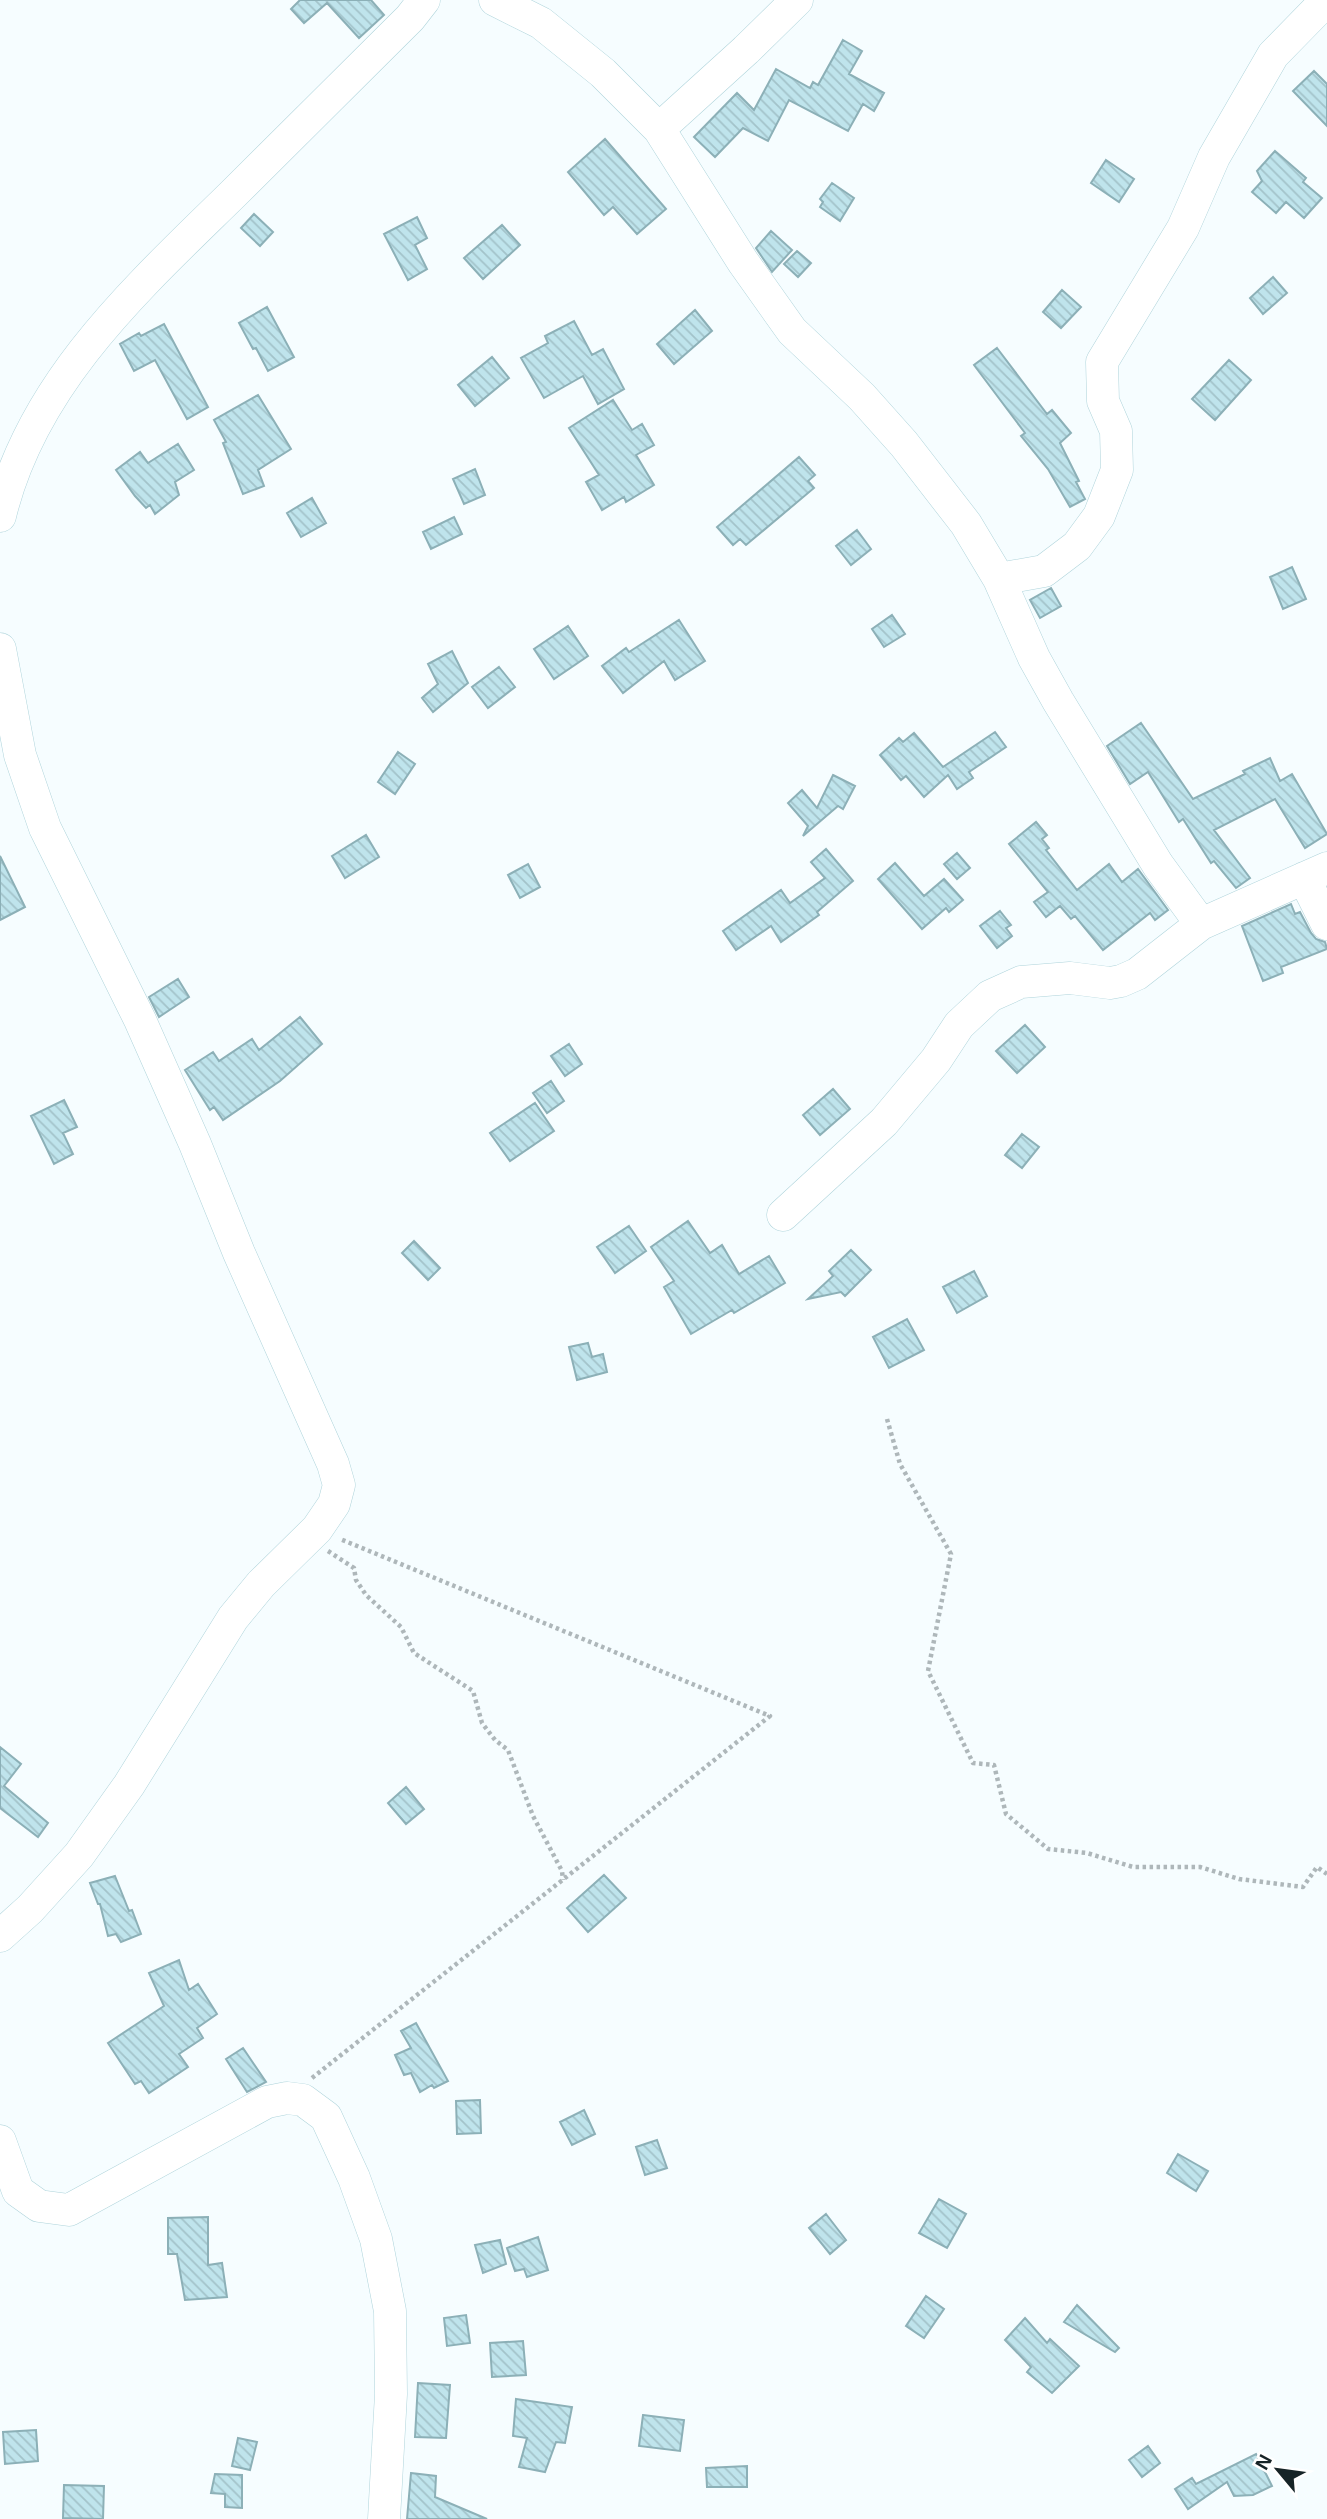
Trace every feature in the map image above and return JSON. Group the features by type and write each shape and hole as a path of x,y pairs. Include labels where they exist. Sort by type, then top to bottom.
{"street":[{"path":"0,516 21,449 55,389 83,349 172,253 410,18 424,0"},
{"path":"495,0 541,23 603,73 659,129 743,262 792,331 862,397 904,444 965,524 999,579 1034,658 1058,701 1158,865 1201,924"},
{"path":"659,129 797,0"},
{"path":"999,579 1044,571 1077,546 1099,516 1117,470 1116,431 1103,401 1102,362 1183,228 1214,157 1273,55 1317,10 1327,5"},
{"path":"0,649 20,755 46,828 140,1020 333,1464 339,1485 334,1504 317,1529 261,1584 233,1618 129,1786 79,1855 30,1909 0,1936"},
{"path":"783,1215 884,1122 936,1060 959,1025 990,996 1021,982 1070,978 1110,983 1121,981 1138,974 1201,924 1315,873 1327,924"},
{"path":"0,2141 18,2191 39,2206 69,2210 267,2102 287,2098 303,2100 326,2117 354,2178 376,2239 390,2311 391,2394 384,2519"}],"path":[{"path":"887,1419 900,1464 951,1554 928,1671 973,1763 994,1765 1006,1814 1048,1849 1087,1853 1133,1867 1200,1867 1239,1879 1303,1887 1317,1867 1327,1874"},
{"path":"317,1529 320,1545 354,1568 361,1588 401,1627 414,1653 472,1691 482,1723 495,1740 508,1750 533,1815 562,1871 563,1880"},
{"path":"287,2098 770,1716 317,1529"}],"building":[{"path":"300,0 371,0 384,15 359,38 327,3 304,23 291,9"},
{"path":"843,40 862,51 849,74 884,93 874,111 863,104 848,131 789,100 768,141 743,128 715,157 694,137 737,93 754,110 776,69 810,88 813,82 818,85"},
{"path":"1314,71 1327,84 1327,126 1293,91"},
{"path":"605,139 666,209 637,234 613,207 604,215 568,172"},
{"path":"1275,151 1306,178 1303,182 1322,198 1304,218 1286,202 1276,213 1252,192 1262,181 1257,171"},
{"path":"1106,160 1134,179 1119,202 1091,183"},
{"path":"832,183 854,198 840,221 820,207 823,202 820,199"},
{"path":"254,214 273,232 260,246 241,228"},
{"path":"417,217 427,238 415,245 427,269 408,280 384,234"},
{"path":"502,225 520,245 483,279 464,258"},
{"path":"771,231 792,250 772,272 756,248"},
{"path":"797,251 811,263 798,277 784,264"},
{"path":"1273,277 1287,293 1263,314 1250,298"},
{"path":"1062,290 1081,307 1061,328 1043,312"},
{"path":"267,307 294,357 268,371 239,323"},
{"path":"695,310 712,331 674,364 657,344"},
{"path":"574,321 592,355 603,349 624,389 598,404 583,376 544,398 521,358 548,343 545,336"},
{"path":"164,324 208,407 187,419 155,360 134,371 120,344 139,333 141,336"},
{"path":"997,348 1047,414 1052,410 1071,433 1060,443 1085,499 1070,507 1048,469 1021,436 1025,433 974,365"},
{"path":"492,357 509,378 475,406 458,385"},
{"path":"1229,360 1251,380 1215,420 1192,399"},
{"path":"258,395 291,449 258,470 264,486 243,494 223,443 226,442 214,420"},
{"path":"613,400 632,430 642,424 654,445 636,455 654,485 626,502 624,497 602,510 586,482 599,475 569,428"},
{"path":"178,444 194,470 175,482 179,495 155,514 150,505 146,508 135,496 116,470 140,452 148,463"},
{"path":"799,457 815,475 808,481 814,488 746,545 740,539 733,545 717,527"},
{"path":"475,469 485,495 464,504 453,479"},
{"path":"312,498 326,523 301,537 287,513"},
{"path":"454,517 462,534 431,549 423,532"},
{"path":"857,530 871,549 851,565 836,546"},
{"path":"1292,567 1306,599 1283,609 1270,577"},
{"path":"1051,588 1061,606 1040,618 1030,600"},
{"path":"892,615 905,634 884,647 872,629"},
{"path":"679,620 705,661 675,680 664,661 623,693 602,666 626,648 629,652"},
{"path":"568,626 588,656 554,679 534,649"},
{"path":"452,651 468,683 433,712 422,698 438,684 428,664"},
{"path":"499,667 515,687 488,708 472,687"},
{"path":"1141,723 1193,799 1245,774 1243,771 1270,758 1280,781 1292,774 1327,834 1305,848 1275,799 1214,830 1250,878 1236,888 1214,861 1211,863 1183,819 1179,822 1148,772 1130,784 1107,746"},
{"path":"995,732 1006,747 969,772 973,778 957,789 948,775 924,797 906,776 901,780 880,755 899,738 903,742 914,733 943,767"},
{"path":"398,752 415,764 395,794 378,782"},
{"path":"833,775 855,786 843,809 838,806 803,836 808,826 788,803 802,790 817,808"},
{"path":"1036,822 1047,835 1042,839 1049,848 1046,850 1077,890 1109,864 1122,882 1138,869 1168,910 1155,920 1150,913 1103,950 1075,916 1071,919 1060,906 1046,917 1034,902 1048,892 1009,844"},
{"path":"366,835 379,857 345,878 332,856"},
{"path":"826,849 853,881 817,912 819,915 781,942 771,926 736,950 723,931 781,890 790,903 825,878 811,862"},
{"path":"957,853 970,868 957,879 944,864"},
{"path":"0,856 25,907 0,920"},
{"path":"895,863 924,896 944,879 963,900 949,912 946,908 922,929 878,879"},
{"path":"528,864 540,887 520,898 508,875"},
{"path":"1291,904 1295,914 1300,912 1311,933 1316,939 1325,942 1327,949 1281,967 1283,973 1263,981 1242,926"},
{"path":"1000,911 1011,925 1006,928 1012,936 997,948 980,926"},
{"path":"178,979 189,997 159,1017 149,997"},
{"path":"300,1017 322,1044 280,1081 223,1120 214,1107 210,1110 185,1070 213,1052 219,1061 252,1039 259,1050"},
{"path":"1025,1025 1045,1047 1017,1073 996,1051"},
{"path":"569,1044 582,1064 565,1076 551,1056"},
{"path":"551,1081 564,1101 547,1113 533,1093"},
{"path":"833,1089 850,1109 820,1135 803,1115"},
{"path":"64,1100 77,1127 63,1133 73,1154 54,1164 31,1116"},
{"path":"535,1103 554,1131 510,1161 490,1133"},
{"path":"1022,1134 1039,1147 1022,1168 1005,1155"},
{"path":"688,1221 710,1253 722,1245 739,1274 769,1256 785,1283 691,1334 664,1287 674,1281 651,1247"},
{"path":"629,1226 646,1251 615,1273 597,1247"},
{"path":"414,1241 440,1268 428,1280 402,1253"},
{"path":"851,1250 871,1270 845,1296 841,1292 808,1299 833,1276 829,1271"},
{"path":"974,1271 987,1296 957,1313 943,1287"},
{"path":"907,1319 924,1350 889,1368 873,1337"},
{"path":"588,1343 592,1357 603,1354 607,1372 577,1380 569,1347"},
{"path":"0,1747 21,1764 4,1786 48,1823 38,1837 0,1808"},
{"path":"406,1787 424,1809 406,1824 388,1803"},
{"path":"604,1875 626,1898 588,1932 567,1908"},
{"path":"115,1876 141,1934 121,1942 116,1934 108,1936 100,1904 90,1883"},
{"path":"179,1960 189,1990 198,1984 217,2014 197,2028 203,2038 179,2054 188,2067 149,2093 141,2081 135,2084 108,2043 164,2006 149,1973"},
{"path":"416,2023 448,2081 434,2088 432,2085 420,2092 411,2073 404,2075 395,2055 411,2048 401,2031"},
{"path":"243,2048 266,2082 247,2092 226,2059"},
{"path":"480,2100 481,2133 457,2134 456,2101"},
{"path":"584,2110 595,2134 572,2145 560,2122"},
{"path":"657,2140 667,2168 645,2175 636,2147"},
{"path":"1178,2154 1208,2171 1196,2191 1167,2173"},
{"path":"939,2199 966,2214 947,2248 919,2233"},
{"path":"826,2214 846,2240 830,2254 809,2228"},
{"path":"208,2217 208,2265 222,2263 227,2297 185,2300 177,2254 168,2254 168,2218"},
{"path":"538,2237 548,2270 527,2277 524,2269 515,2271 507,2248"},
{"path":"500,2240 506,2264 483,2273 475,2245"},
{"path":"926,2296 944,2309 924,2338 906,2326"},
{"path":"1077,2305 1119,2348 1115,2352 1064,2322"},
{"path":"466,2315 470,2343 447,2346 444,2318"},
{"path":"1025,2318 1047,2343 1050,2339 1079,2366 1052,2393 1027,2372 1031,2367 1005,2340"},
{"path":"523,2341 526,2375 492,2377 490,2343"},
{"path":"418,2383 450,2385 446,2438 415,2437"},
{"path":"516,2399 572,2407 565,2443 556,2442 545,2472 519,2467 527,2438 513,2436"},
{"path":"643,2415 684,2420 680,2451 639,2446"},
{"path":"36,2430 38,2461 5,2464 3,2432"},
{"path":"238,2438 257,2442 250,2470 232,2466"},
{"path":"1148,2446 1160,2463 1142,2477 1129,2460"},
{"path":"1256,2454 1272,2486 1253,2495 1234,2496 1227,2482 1188,2509 1175,2489 1192,2478 1196,2484"},
{"path":"747,2466 747,2487 707,2487 706,2468"},
{"path":"411,2473 436,2476 435,2497 487,2519 407,2519"},
{"path":"215,2474 242,2475 242,2508 225,2507 225,2494 211,2493"},
{"path":"64,2485 104,2486 103,2519 63,2518"}]}
